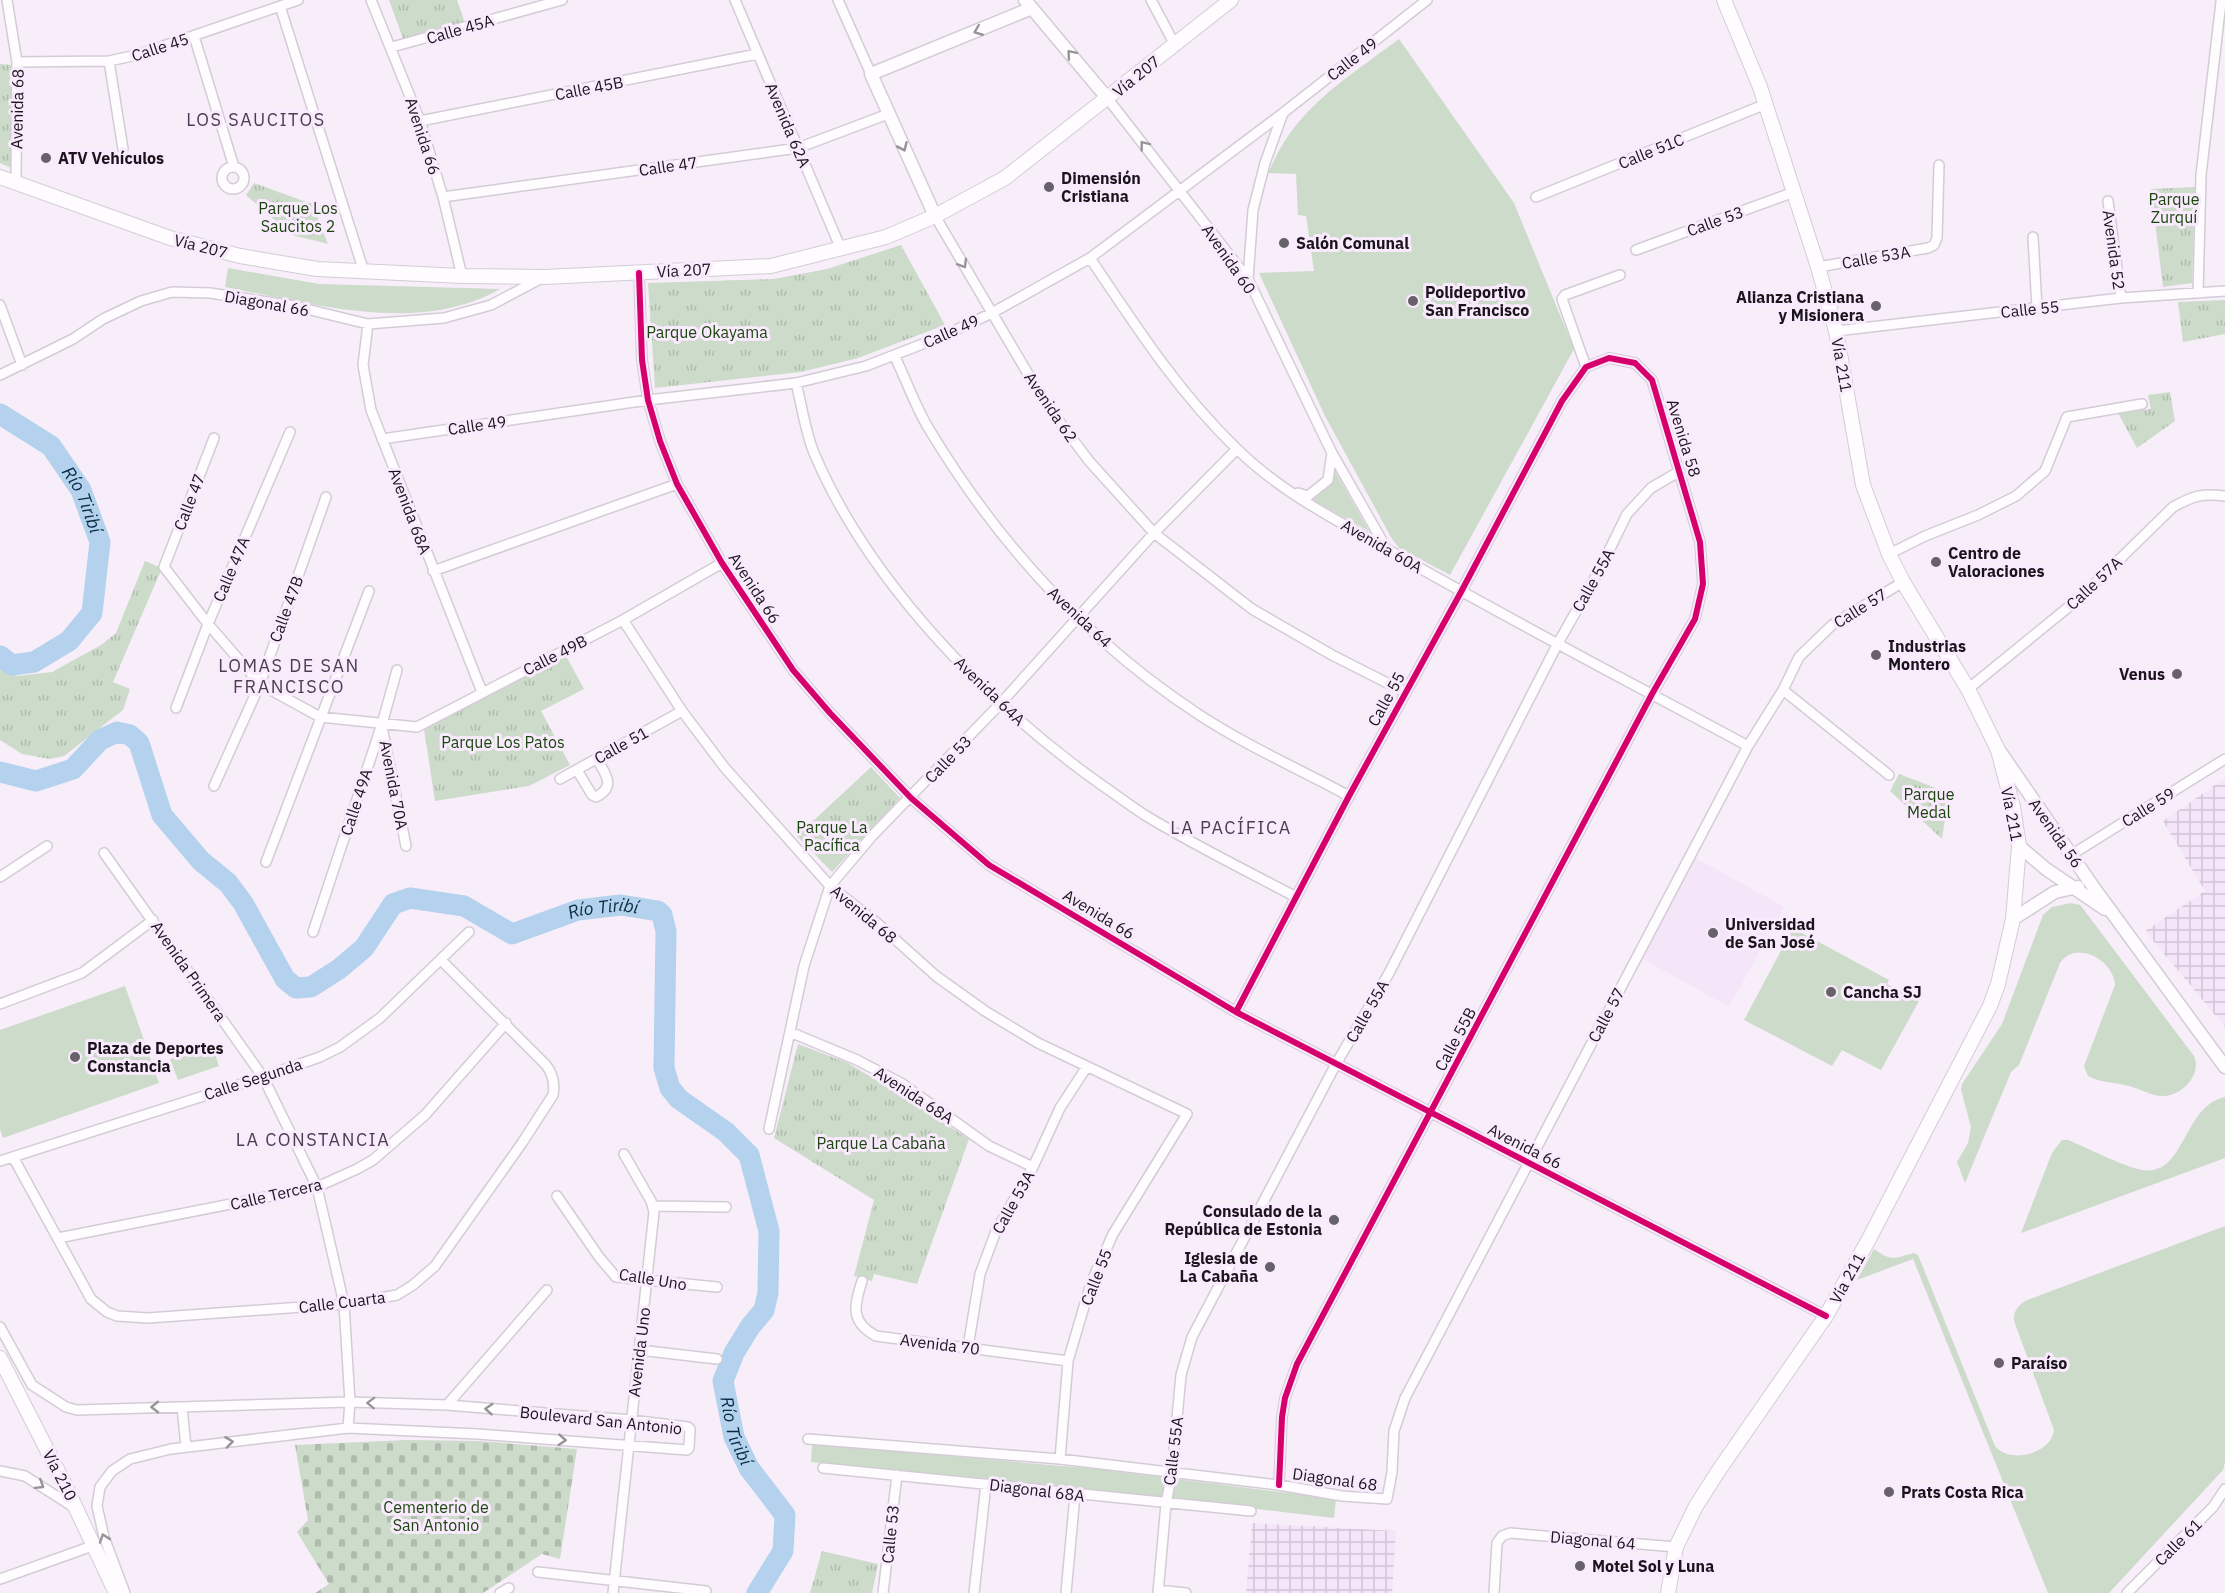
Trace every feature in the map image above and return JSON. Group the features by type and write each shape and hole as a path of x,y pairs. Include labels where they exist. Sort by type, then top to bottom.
{"main road":[{"name":"Vía 207","path":"0,177 170,238 240,256 317,269 462,276 545,277 771,266 886,237 934,216 1005,178 1232,0"},
{"name":"Vía 211","path":"1668,1593 1676,1547 1696,1506 1826,1316 1869,1239 1990,1006 1998,984 2013,919 2019,846 2013,807 1998,750 1968,689 1903,582 1889,554 1863,485 1836,331 1818,267 1766,104 1724,0"},
{"name":"Vía 210","path":"0,1358 77,1509 116,1593"}],"street":[{"name":"Avenida 68","path":"7,0 17,62 16,183"},
{"name":"Calle 45","path":"17,62 109,61 137,56 297,0"},
{"name":"Avenida 66","path":"371,0 420,122 462,276"},
{"name":"Calle 45A","path":"392,48 562,0"},
{"name":"Avenida 62A","path":"735,0 840,249"},
{"name":"Avenida 62","path":"838,0 934,216 1044,401 1089,461 1154,533 1252,609 1405,692"},
{"path":"1151,0 1175,45"},
{"name":"Calle 49","path":"382,439 648,400 796,383 866,366 894,355 992,313 1090,258 1283,113 1427,0"},
{"path":"2198,293 2201,175 2221,3"},
{"path":"872,74 1029,4"},
{"name":"Avenida 60","path":"1029,4 1108,99 1248,279 1332,453 1386,548"},
{"path":"280,6 364,272"},
{"path":"194,36 234,167"},
{"name":"Calle 45B","path":"420,122 757,54"},
{"path":"109,61 123,149"},
{"name":"Calle 51C","path":"1536,197 1766,104"},
{"path":"1248,279 1253,210 1265,163 1283,113"},
{"name":"Calle 47","path":"442,196 798,148 888,114"},
{"name":"Calle 53A","path":"1818,267 1928,248 1934,245 1937,238 1939,165"},
{"name":"Calle 53","path":"1636,250 1794,192"},
{"name":"Avenida 52","path":"2108,201 2121,298"},
{"path":"2033,237 2037,308"},
{"name":"Avenida 60A","path":"1090,258 1148,344 1182,389 1237,449 1287,490 1461,592 1748,746"},
{"name":"Avenida 66","path":"639,273 642,360 648,400 660,441 677,484 722,563 793,670 830,713 911,798 990,865 1236,1012 1826,1316"},
{"path":"1586,367 1562,299 1565,295 1620,275"},
{"name":"Diagonal 66","path":"0,375 73,339 112,315 141,301 172,292 210,293 294,306 368,324 444,318 490,304 545,277"},
{"name":"Calle 55","path":"1836,331 2121,298 2225,291"},
{"path":"0,305 22,365"},
{"name":"Avenida 68A","path":"368,324 363,365 371,410 482,692"},
{"name":"Avenida 64","path":"894,355 928,427 969,491 1025,564 1077,618 1147,677 1198,714 1349,796"},
{"name":"Avenida 58","path":"1586,367 1609,358 1635,363 1652,380 1700,542 1703,584 1695,619"},
{"name":"Calle 55","path":"1236,1012 1349,796 1562,401 1586,367"},
{"name":"Avenida 64A","path":"796,383 813,450 841,508 886,575 946,649 1001,703 1065,759 1147,817 1296,897"},
{"path":"1889,554 2016,496 2045,471 2067,417 2142,404"},
{"name":"Calle 47A","path":"176,708 208,624 290,432"},
{"name":"Calle 47","path":"208,624 164,567 214,438"},
{"name":"Calle 53","path":"769,1129 804,966 830,886 872,836 1001,703 1154,533 1237,449"},
{"path":"1287,490 1308,496 1316,490 1328,480 1332,453"},
{"name":"Calle 55A","path":"1158,1591 1166,1504 1173,1472 1181,1375 1192,1337 1336,1064 1389,973 1557,645 1600,569 1627,514 1651,488 1680,471"},
{"path":"433,571 677,484"},
{"name":"Calle 57A","path":"1968,689 2082,596 2173,507 2191,497 2208,494 2225,496"},
{"name":"Calle 47B","path":"214,786 260,684 326,497"},
{"name":"Calle 49B","path":"382,724 417,727 623,620 722,563"},
{"name":"Calle 57","path":"1387,1499 1392,1472 1394,1431 1405,1398 1748,746 1783,690 1799,657 1832,625 1903,582"},
{"path":"266,862 369,591"},
{"name":"Calle 55B","path":"1279,1485 1282,1417 1297,1364 1652,694 1695,619"},
{"name":"Avenida 68","path":"623,620 682,711 725,768 830,886 946,983 985,1011 1038,1043 1086,1068 1187,1114"},
{"path":"208,624 260,684 320,717 382,724"},
{"name":"Calle 49A","path":"313,932 382,724 397,670"},
{"path":"1783,690 1889,775"},
{"name":"Calle 51","path":"560,779 682,711"},
{"name":"Avenida 70A","path":"382,724 406,846"},
{"name":"Avenida 56","path":"1998,750 2094,888 2225,1067"},
{"path":"577,770 592,795 596,797 608,785 608,778 597,759"},
{"name":"Calle 59","path":"2071,855 2225,759"},
{"path":"0,877 47,846"},
{"name":"Avenida 56","path":"2019,846 2046,869 2114,915"},
{"name":"Avenida Primera","path":"104,853 263,1077 317,1187 344,1304 350,1402 348,1428"},
{"path":"2013,919 2049,894 2074,887 2094,888"},
{"path":"0,1004 82,973 153,920"},
{"name":"Calle Segunda","path":"0,1161 320,1057 357,1037 380,1018 469,933"},
{"name":"Calle Cuarta","path":"13,1157 91,1299 107,1312 117,1316 159,1318 344,1304 397,1295 430,1272 522,1143 552,1095 553,1082 549,1069 506,1023 441,960"},
{"name":"Calle Tercera","path":"58,1238 317,1187 366,1165 407,1132 435,1104 506,1023"},
{"name":"Avenida 68A","path":"790,1032 857,1059 901,1083 989,1146 1033,1167"},
{"name":"Calle 53A","path":"968,1347 980,1274 996,1231 1033,1167 1060,1108 1086,1068"},
{"name":"Calle 55","path":"1060,1460 1068,1360 1091,1283 1113,1234 1187,1114"},
{"path":"624,1154 653,1206 726,1207"},
{"name":"Calle Uno","path":"557,1196 599,1257 616,1277 717,1287"},
{"name":"Avenida Uno","path":"613,1593 653,1206"},
{"name":"Avenida 70","path":"862,1281 855,1304 857,1317 864,1329 876,1336 1068,1360"},
{"path":"447,1405 547,1290"},
{"name":"Boulevard San Antonio","path":"0,1327 32,1385 66,1407 77,1410 350,1402 447,1405 631,1420 690,1429 687,1450 478,1434 348,1428 186,1447 130,1459 112,1471 100,1487 97,1506 99,1520 125,1593"},
{"path":"639,1350 717,1359"},
{"path":"182,1407 186,1447"},
{"name":"Diagonal 68","path":"808,1439 1060,1460 1279,1485 1342,1496 1387,1499"},
{"name":"Diagonal 68A","path":"823,1468 1251,1511"},
{"path":"0,1471 25,1476 77,1509"},
{"name":"Calle 53","path":"884,1593 897,1475"},
{"path":"974,1593 986,1484"},
{"name":"Calle 61","path":"2127,1593 2213,1507 2225,1489"},
{"path":"1066,1593 1075,1495"},
{"name":"Diagonal 64","path":"1494,1593 1497,1543 1502,1536 1510,1533 1676,1547"},
{"path":"0,1579 94,1545"},
{"path":"538,1572 706,1591"},
{"path":"1158,1591 1186,1593"}],"shaded area":[{"path":"2225,778 2225,1027 2145,931 2205,891 2163,821"},
{"name":"Universidad de San José","path":"1696,858 1784,907 1729,1007 1641,958"},
{"path":"1252,1523 1396,1531 1392,1593 1246,1593"}],"green space":[{"path":"389,0 457,0 466,26 405,44"},
{"name":"Polideportivo San Francisco","path":"1399,39 1514,203 1574,349 1450,575 1399,548 1392,539 1325,416 1259,273 1314,271 1306,216 1298,215 1296,174 1268,173 1283,144 1307,113 1336,86"},
{"path":"0,64 12,65 11,168 0,163"},
{"name":"Parque Los Saucitos 2","path":"254,183 312,204 328,244 292,235 246,195"},
{"name":"Parque Zurquí","path":"2195,187 2192,283 2163,287 2151,189"},
{"name":"Parque Okayama","path":"901,245 945,325 858,358 801,372 655,388 648,283 774,279 827,269"},
{"path":"228,268 319,284 500,289 468,303 435,311 364,312 225,287"},
{"path":"2225,300 2225,334 2183,342 2178,302"},
{"path":"2170,392 2175,421 2137,448 2118,413 2151,409 2148,395"},
{"path":"1335,471 1369,531 1312,500 1331,485"},
{"path":"145,561 162,568 113,682 130,689 123,710 64,756 50,759 22,754 0,740 0,670 17,676 52,672 101,645 116,633"},
{"name":"Parque Los Patos","path":"565,654 584,689 541,711 570,765 529,786 435,801 424,729"},
{"name":"Parque La Pacífica","path":"871,767 900,798 832,872 797,836"},
{"name":"Parque Medal","path":"1899,774 1949,793 1942,839 1890,791"},
{"path":"2071,903 2080,905 2194,1056 2196,1063 2193,1076 2184,1088 2165,1096 2088,1076 2084,1066 2115,985 2108,968 2093,956 2075,953 2067,956 2060,963 2019,1065 2011,1072 1965,1183 1957,1162 1968,1143 1971,1127 1961,1090 1962,1084 2002,1024 2043,915 2052,907"},
{"name":"Cancha SJ","path":"1793,928 1889,980 1887,984 1919,1001 1881,1070 1842,1050 1832,1066 1744,1020"},
{"name":"Plaza de Deportes Constancia","path":"125,986 159,1083 3,1138 0,1129 0,1030"},
{"name":"Parque La Cabaña","path":"798,1044 848,1063 969,1139 917,1284 874,1274 872,1281 854,1276 874,1200 774,1138"},
{"path":"212,1045 219,1066 178,1080 170,1059"},
{"path":"2225,1097 2225,1158 2021,1233 2052,1153 2062,1140 2068,1140 2134,1168 2156,1169 2167,1163 2176,1152 2200,1113 2211,1103"},
{"path":"2225,1226 2225,1462 2223,1470 2109,1593 2048,1593 1913,1259 1857,1280 1874,1249 1890,1257 1914,1253 1918,1255 1995,1446 2010,1455 2029,1454 2046,1445 2052,1438 2054,1430 2014,1321 2014,1314 2019,1306 2027,1300"},
{"name":"Cementerio de San Antonio","path":"406,1440 478,1441 577,1449 560,1559 542,1554 483,1593 315,1593 329,1584 297,1532 308,1520 295,1445"},
{"path":"812,1444 1097,1469 1336,1499 1334,1518 1090,1489 811,1462"},
{"path":"822,1551 878,1564 872,1593 810,1593"}],"waterway":[{"name":"Río Tiribí","path":"0,414 51,446 81,490 100,542 92,613 69,641 34,662 12,665 0,656"},
{"name":"Río Tiribí","path":"0,772 36,781 73,769 100,740 117,732 130,735 139,743 162,815 201,861 228,883 243,903 285,979 296,988 311,987 339,969 364,948 393,904 410,898 464,906 512,934 578,910 621,905 658,911 662,915 666,931 664,1068 670,1088 679,1099 726,1132 749,1155 769,1231 768,1293 764,1310 734,1353 723,1381 734,1437 749,1468 785,1515 783,1551 757,1593"}],"cycle path":[{"path":"639,273 642,360 648,400 660,441 677,484 722,563 793,670 830,713 911,798 989,865 1236,1012 1826,1316"},
{"path":"1236,1012 1349,796 1562,401 1586,367 1609,358 1635,363 1652,380 1700,542 1703,584 1695,619 1652,694 1297,1364 1285,1398 1282,1417 1279,1485"}],"place":[{"name":"ATV Vehículos","path":"46,158"},
{"name":"Dimensión Cristiana","path":"1049,187"},
{"name":"Salón Comunal","path":"1284,243"},
{"name":"Polideportivo San Francisco","path":"1413,301"},
{"name":"Alianza Cristiana y Misionera","path":"1876,306"},
{"name":"Centro de Valoraciones","path":"1936,562"},
{"name":"Industrias Montero","path":"1876,655"},
{"name":"Venus","path":"2177,674"},
{"name":"Universidad de San José","path":"1713,933"},
{"name":"Cancha SJ","path":"1831,992"},
{"name":"Plaza de Deportes Constancia","path":"75,1057"},
{"name":"Consulado de la República de Estonia","path":"1334,1220"},
{"name":"Iglesia de La Cabaña","path":"1270,1267"},
{"name":"Paraíso","path":"1999,1363"},
{"name":"Prats Costa Rica","path":"1889,1492"},
{"name":"Motel Sol y Luna","path":"1580,1566"}],"district":[{"name":"LOS SAUCITOS","path":"256,120"},
{"name":"LOMAS DE SAN FRANCISCO","path":"289,676"},
{"name":"LA PACÍFICA","path":"1231,828"},
{"name":"LA CONSTANCIA","path":"313,1140"}]}
